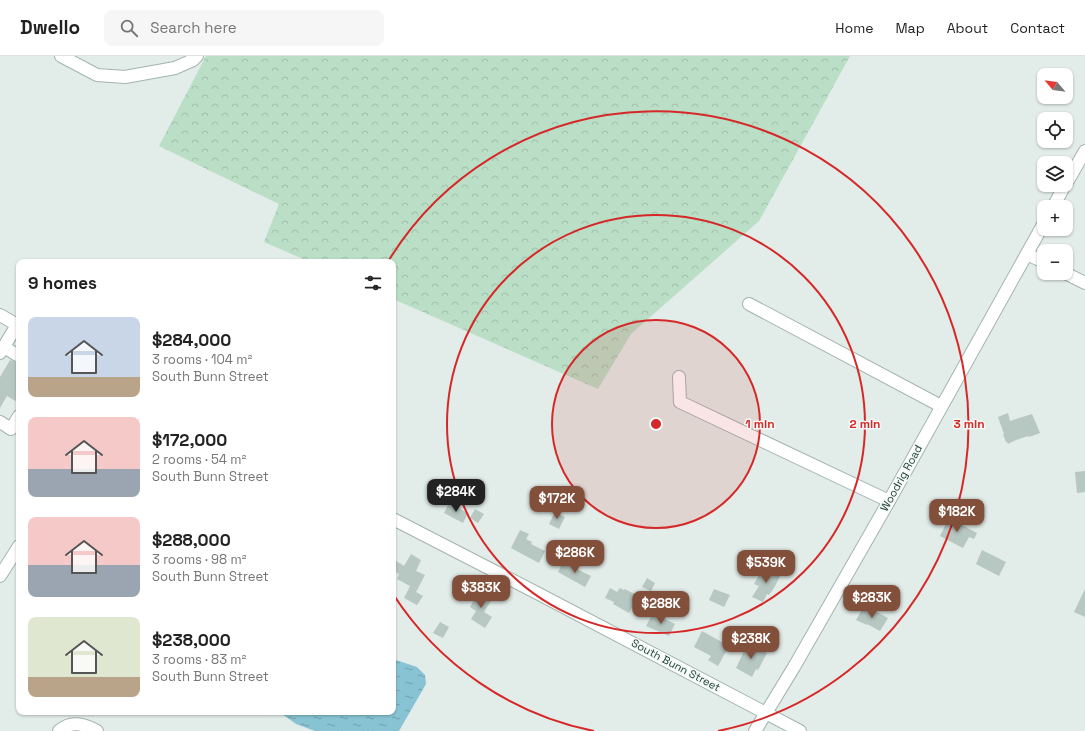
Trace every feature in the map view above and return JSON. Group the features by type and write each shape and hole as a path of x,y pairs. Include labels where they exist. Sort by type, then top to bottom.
{"street":[{"path":"61,56 97,75 125,78 175,68 193,60 197,56"},
{"path":"1073,171 1085,150"},
{"name":"Woodrig Road","path":"755,731 794,667 889,501 1037,236"},
{"path":"1027,254 1037,259"},
{"path":"1073,277 1085,283"},
{"path":"749,304 941,406"},
{"path":"0,315 16,324"},
{"path":"16,328 2,350 16,355"},
{"path":"679,377 680,402 889,501"},
{"path":"0,422 11,429 16,421"},
{"name":"South Bunn Street","path":"396,521 537,592 800,731"},
{"path":"0,576 16,551"},
{"path":"59,731 69,724 78,724 97,731"}],"green space":[{"path":"206,56 850,56 759,221 631,334 598,389 396,300 396,259 303,259 264,242 279,204 159,146"}],"water":[{"path":"396,660 417,667 425,675 426,684 399,731 315,731 296,724 283,715 396,715"}],"building":[{"path":"10,360 16,362 16,401 7,396 0,408 0,377"},
{"path":"1008,413 1010,421 1032,414 1040,433 1008,444 1003,434 998,417"},
{"path":"1085,471 1085,492 1077,493 1075,472"},
{"path":"449,503 468,513 463,523 444,513"},
{"path":"475,509 484,514 478,523 470,518"},
{"path":"555,512 565,517 559,529 549,524"},
{"path":"949,518 977,533 974,539 969,537 963,548 940,536"},
{"path":"520,530 529,534 526,539 532,542 531,544 545,551 539,563 511,548"},
{"path":"982,550 1006,562 999,576 976,564"},
{"path":"411,554 421,560 416,571 425,575 416,592 423,596 417,605 404,598 410,586 397,579 399,574 396,572 396,561 404,566"},
{"path":"563,562 591,576 585,587 558,572"},
{"path":"769,568 781,574 774,588 769,595 767,594 763,602 752,597 759,586 754,584 759,575 763,577"},
{"path":"647,578 655,583 651,591 642,587"},
{"path":"610,588 617,592 620,588 625,589 638,596 629,613 613,604 614,602 605,598"},
{"path":"714,589 730,595 724,607 709,600"},
{"path":"1085,589 1085,617 1074,612"},
{"path":"480,590 493,598 484,612 492,617 485,628 471,619 476,611 470,607"},
{"path":"863,608 873,614 875,611 888,618 880,631 856,620"},
{"path":"653,613 675,624 669,636 646,626"},
{"path":"440,622 449,627 443,638 433,633"},
{"path":"739,626 749,631 741,643 732,638"},
{"path":"702,631 729,646 718,666 708,660 711,656 694,647"},
{"path":"748,643 767,653 758,670 756,669 752,677 736,668"}]}
